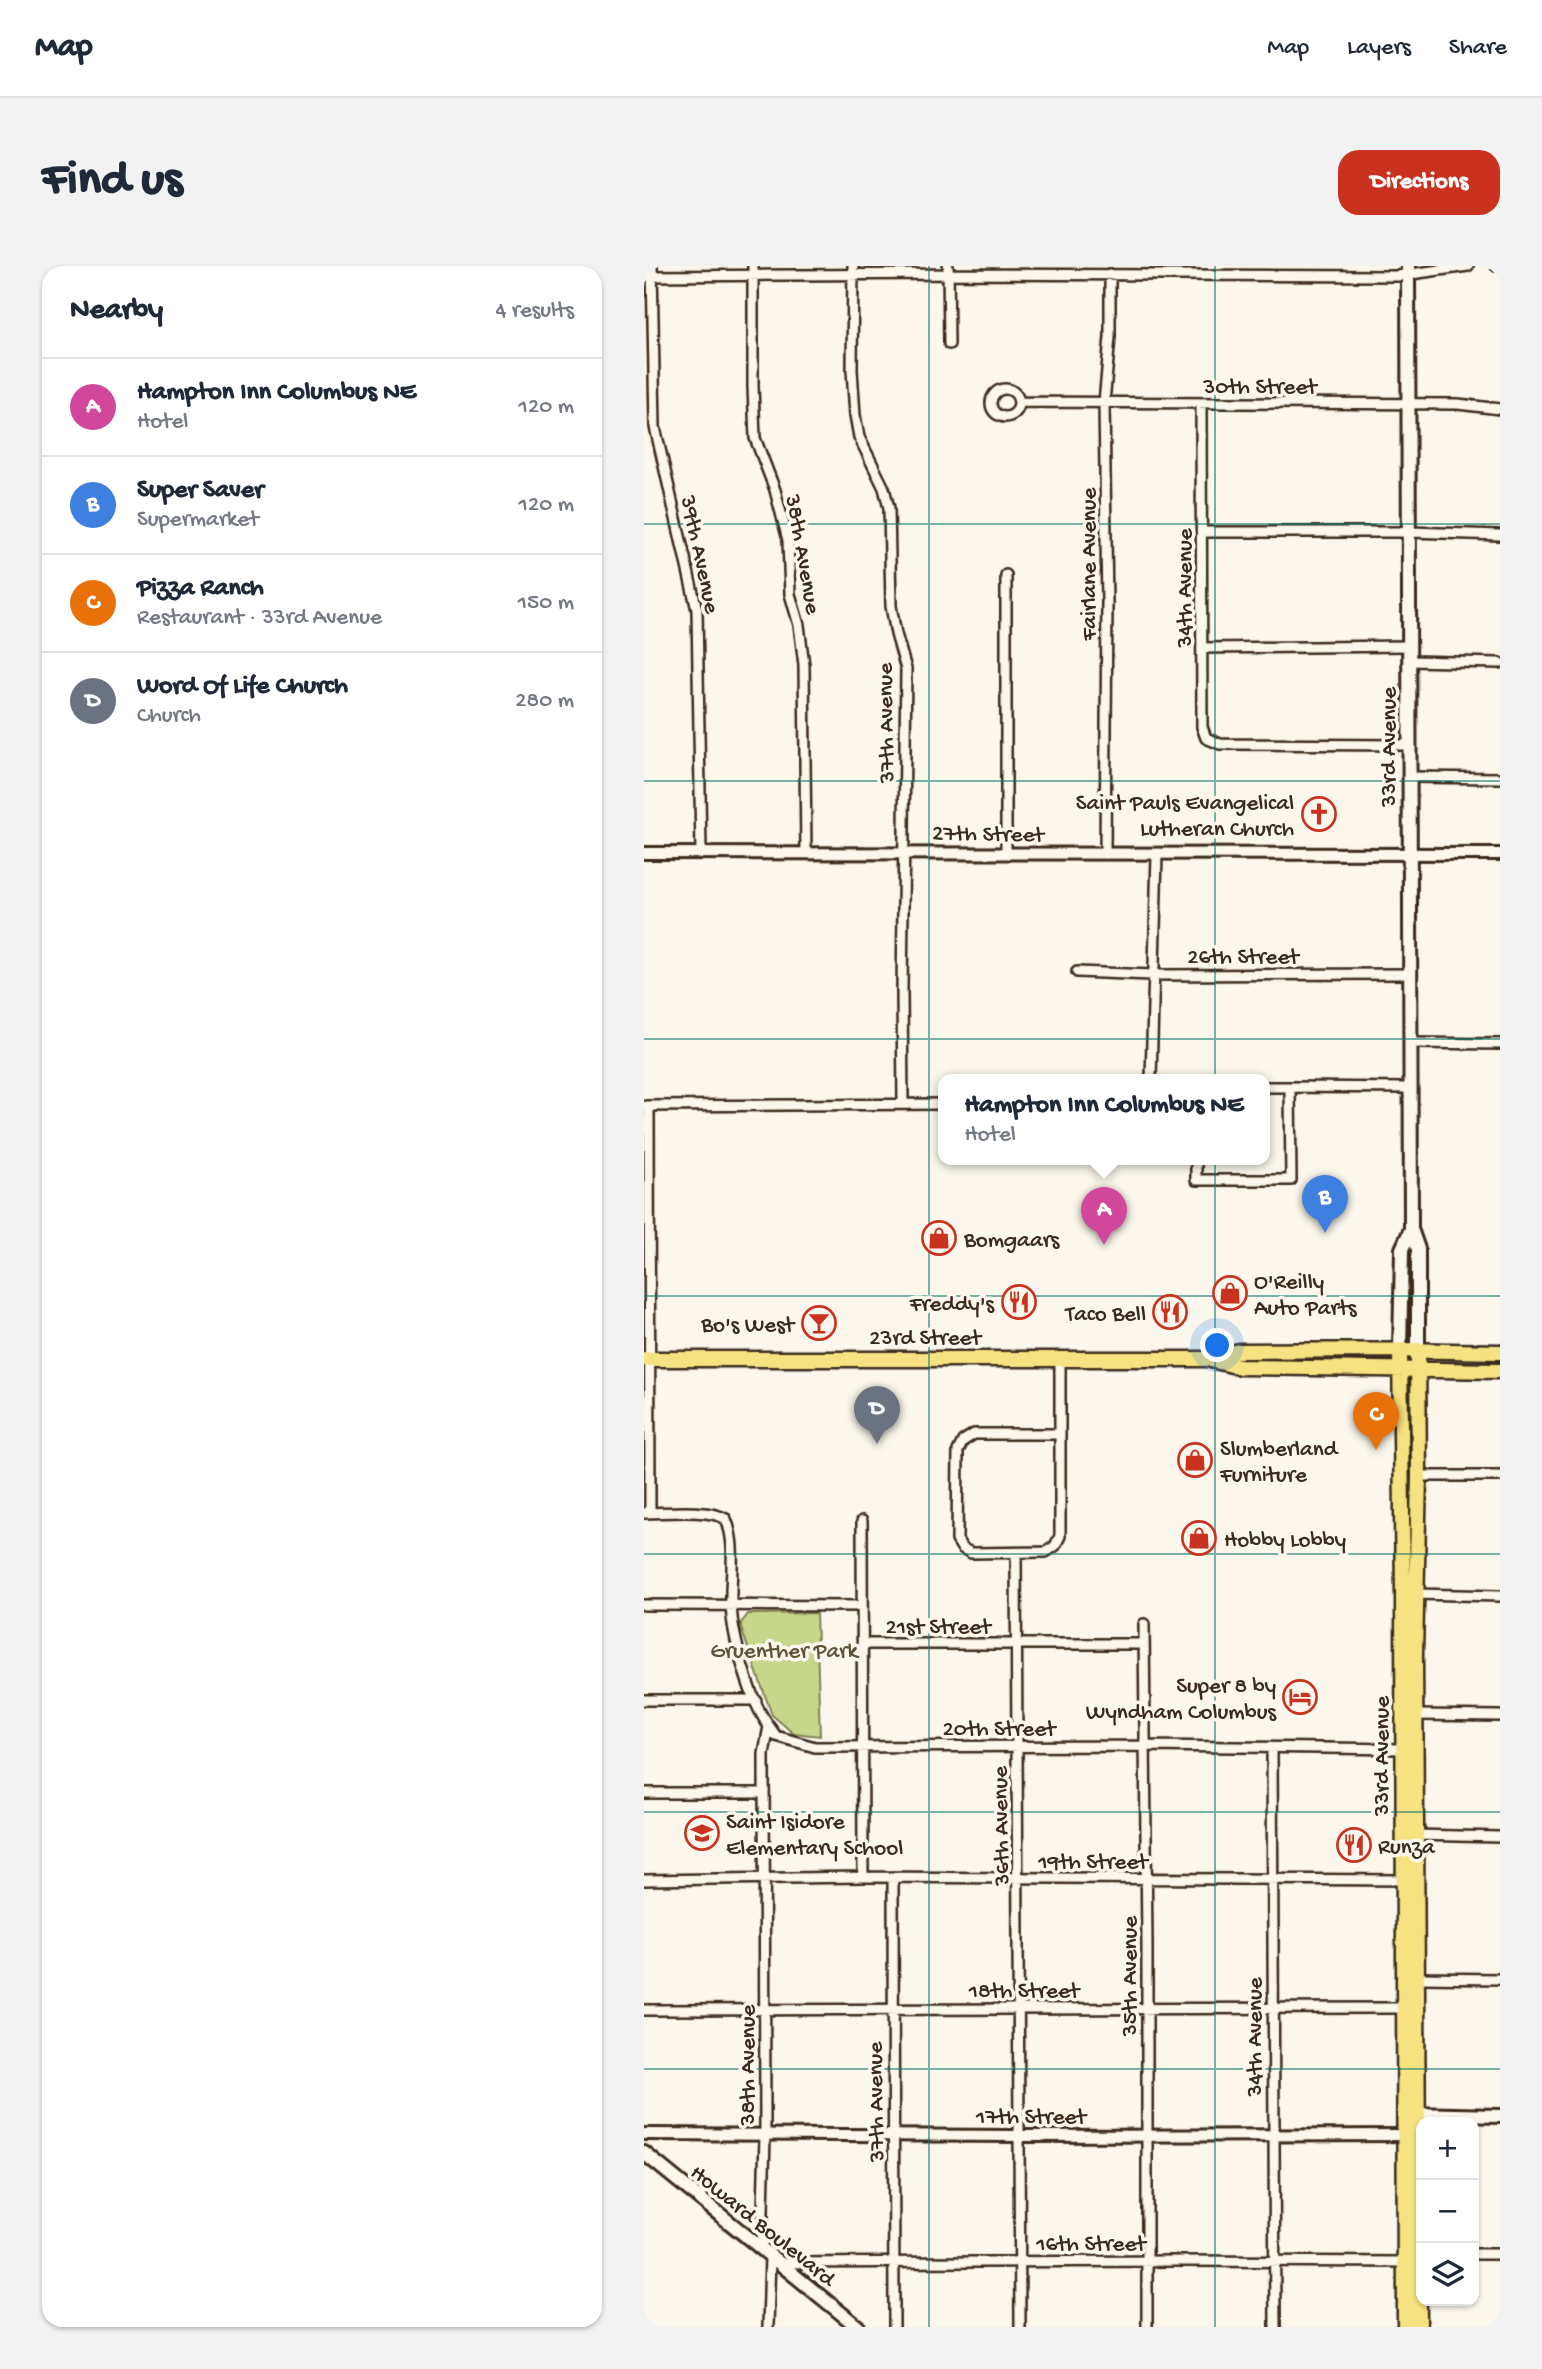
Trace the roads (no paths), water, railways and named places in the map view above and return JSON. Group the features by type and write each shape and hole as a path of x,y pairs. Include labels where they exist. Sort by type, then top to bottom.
{"highway":[{"name":"33rd Avenue","path":"1400,1350 1416,1715 1404,2008 1411,2114"},
{"name":"33rd Avenue","path":"1410,1836 1403,1749 1409,1594 1419,1476 1418,1350"},
{"name":"23rd Street","path":"647,1359 1206,1359 1240,1351 1500,1352"},
{"name":"23rd Street","path":"1206,1359 1240,1367 1500,1371"},
{"name":"33rd Avenue","path":"1405,2327 1405,2262 1418,1978 1410,1880"},
{"name":"33rd Avenue","path":"1411,2135 1419,2243"},
{"name":"33rd Avenue","path":"1419,2306 1419,2327"}],"main road":[{"name":"33rd Avenue","path":"1408,270 1411,1229 1418,1250 1418,1350"},
{"name":"33rd Avenue","path":"1400,1350 1402,1249 1411,1229"},
{"path":"1411,2114 1500,2116"},
{"name":"Howard Boulevard","path":"644,2153 858,2327"}],"street":[{"name":"38th Avenue","path":"753,266 755,438 786,528 790,594 799,625 804,665 806,852"},
{"path":"650,273 753,277 853,271 1037,270 1110,274 1125,270 1408,270 1468,266"},
{"path":"948,270 948,344"},
{"name":"37th Avenue","path":"853,271 852,370 855,415 859,437 884,488 889,508 891,606 906,669 903,1104"},
{"name":"39th Avenue","path":"650,273 655,427 698,610 701,852"},
{"name":"Fairlane Avenue","path":"1105,854 1107,604 1104,403 1110,337 1110,274"},
{"name":"30th Street","path":"1019,402 1458,404 1500,409"},
{"name":"34th Avenue","path":"1201,404 1202,727 1206,738 1220,744 1410,745"},
{"path":"1203,532 1500,535"},
{"path":"1006,575 1006,853"},
{"path":"1202,648 1410,646"},
{"path":"1410,661 1500,663"},
{"path":"1410,777 1500,778"},
{"name":"27th Street","path":"644,852 1500,854"},
{"path":"1151,1074 1157,854"},
{"name":"26th Street","path":"1077,972 1152,975 1410,974"},
{"path":"1410,1044 1500,1044"},
{"path":"1270,1087 1410,1088"},
{"path":"1196,1165 1196,1180 1291,1180 1290,1087"},
{"path":"769,1726 763,1719 733,1633 732,1538 726,1519 719,1514 647,1513 647,1106 938,1104"},
{"path":"1059,1434 974,1434 963,1441 958,1451 957,1540 962,1548 971,1553 1016,1553 1046,1552 1055,1546 1059,1536 1060,1359"},
{"path":"1419,1476 1500,1476"},
{"path":"862,1521 862,1606"},
{"name":"36th Avenue","path":"1016,1553 1020,2327"},
{"path":"1409,1594 1500,1596"},
{"name":"21st Street","path":"644,1605 862,1606 862,1644 1144,1644"},
{"name":"35th Avenue","path":"1144,1624 1147,2327"},
{"path":"862,1644 863,1877"},
{"path":"644,1700 756,1700"},
{"path":"1416,1715 1500,1716"},
{"name":"38th Avenue","path":"768,2327 770,2256 765,2135 763,1793 764,1754 769,1726"},
{"name":"20th Street","path":"769,1726 776,1736 815,1747 1145,1746 1403,1749"},
{"name":"34th Avenue","path":"1272,1748 1275,2327"},
{"path":"644,1793 763,1793"},
{"path":"1410,1836 1500,1837"},
{"name":"37th Avenue","path":"893,1877 891,2009 894,2327"},
{"name":"19th Street","path":"644,1880 893,1877 1410,1880"},
{"path":"1418,1978 1500,1979"},
{"name":"18th Street","path":"644,2010 1404,2008"},
{"name":"17th Street","path":"644,2134 1411,2135"},
{"path":"1479,2254 1500,2254"},
{"name":"16th Street","path":"770,2256 894,2261 1405,2262"}],"place":[{"name":"Saint Pauls Evangelical Lutheran Church","path":"1319,814"},
{"name":"Super Saver","path":"1325,1233"},
{"name":"Bomgaars","path":"939,1238"},
{"name":"Hampton Inn Columbus NE","path":"1104,1245"},
{"name":"O'Reilly Auto Parts","path":"1230,1293"},
{"name":"Freddy's","path":"1019,1302"},
{"name":"Taco Bell","path":"1170,1312"},
{"name":"Bo's West","path":"819,1323"},
{"name":"Word Of Life Church","path":"877,1444"},
{"name":"Pizza Ranch","path":"1376,1450"},
{"name":"Slumberland Furniture","path":"1195,1460"},
{"name":"Hobby Lobby","path":"1199,1538"},
{"name":"Super 8 by Wyndham Columbus","path":"1300,1697"},
{"name":"Saint Isidore Elementary School","path":"702,1833"},
{"name":"Runza","path":"1354,1845"}],"park label":[{"name":"Gruenther Park","path":"784,1649"}]}
